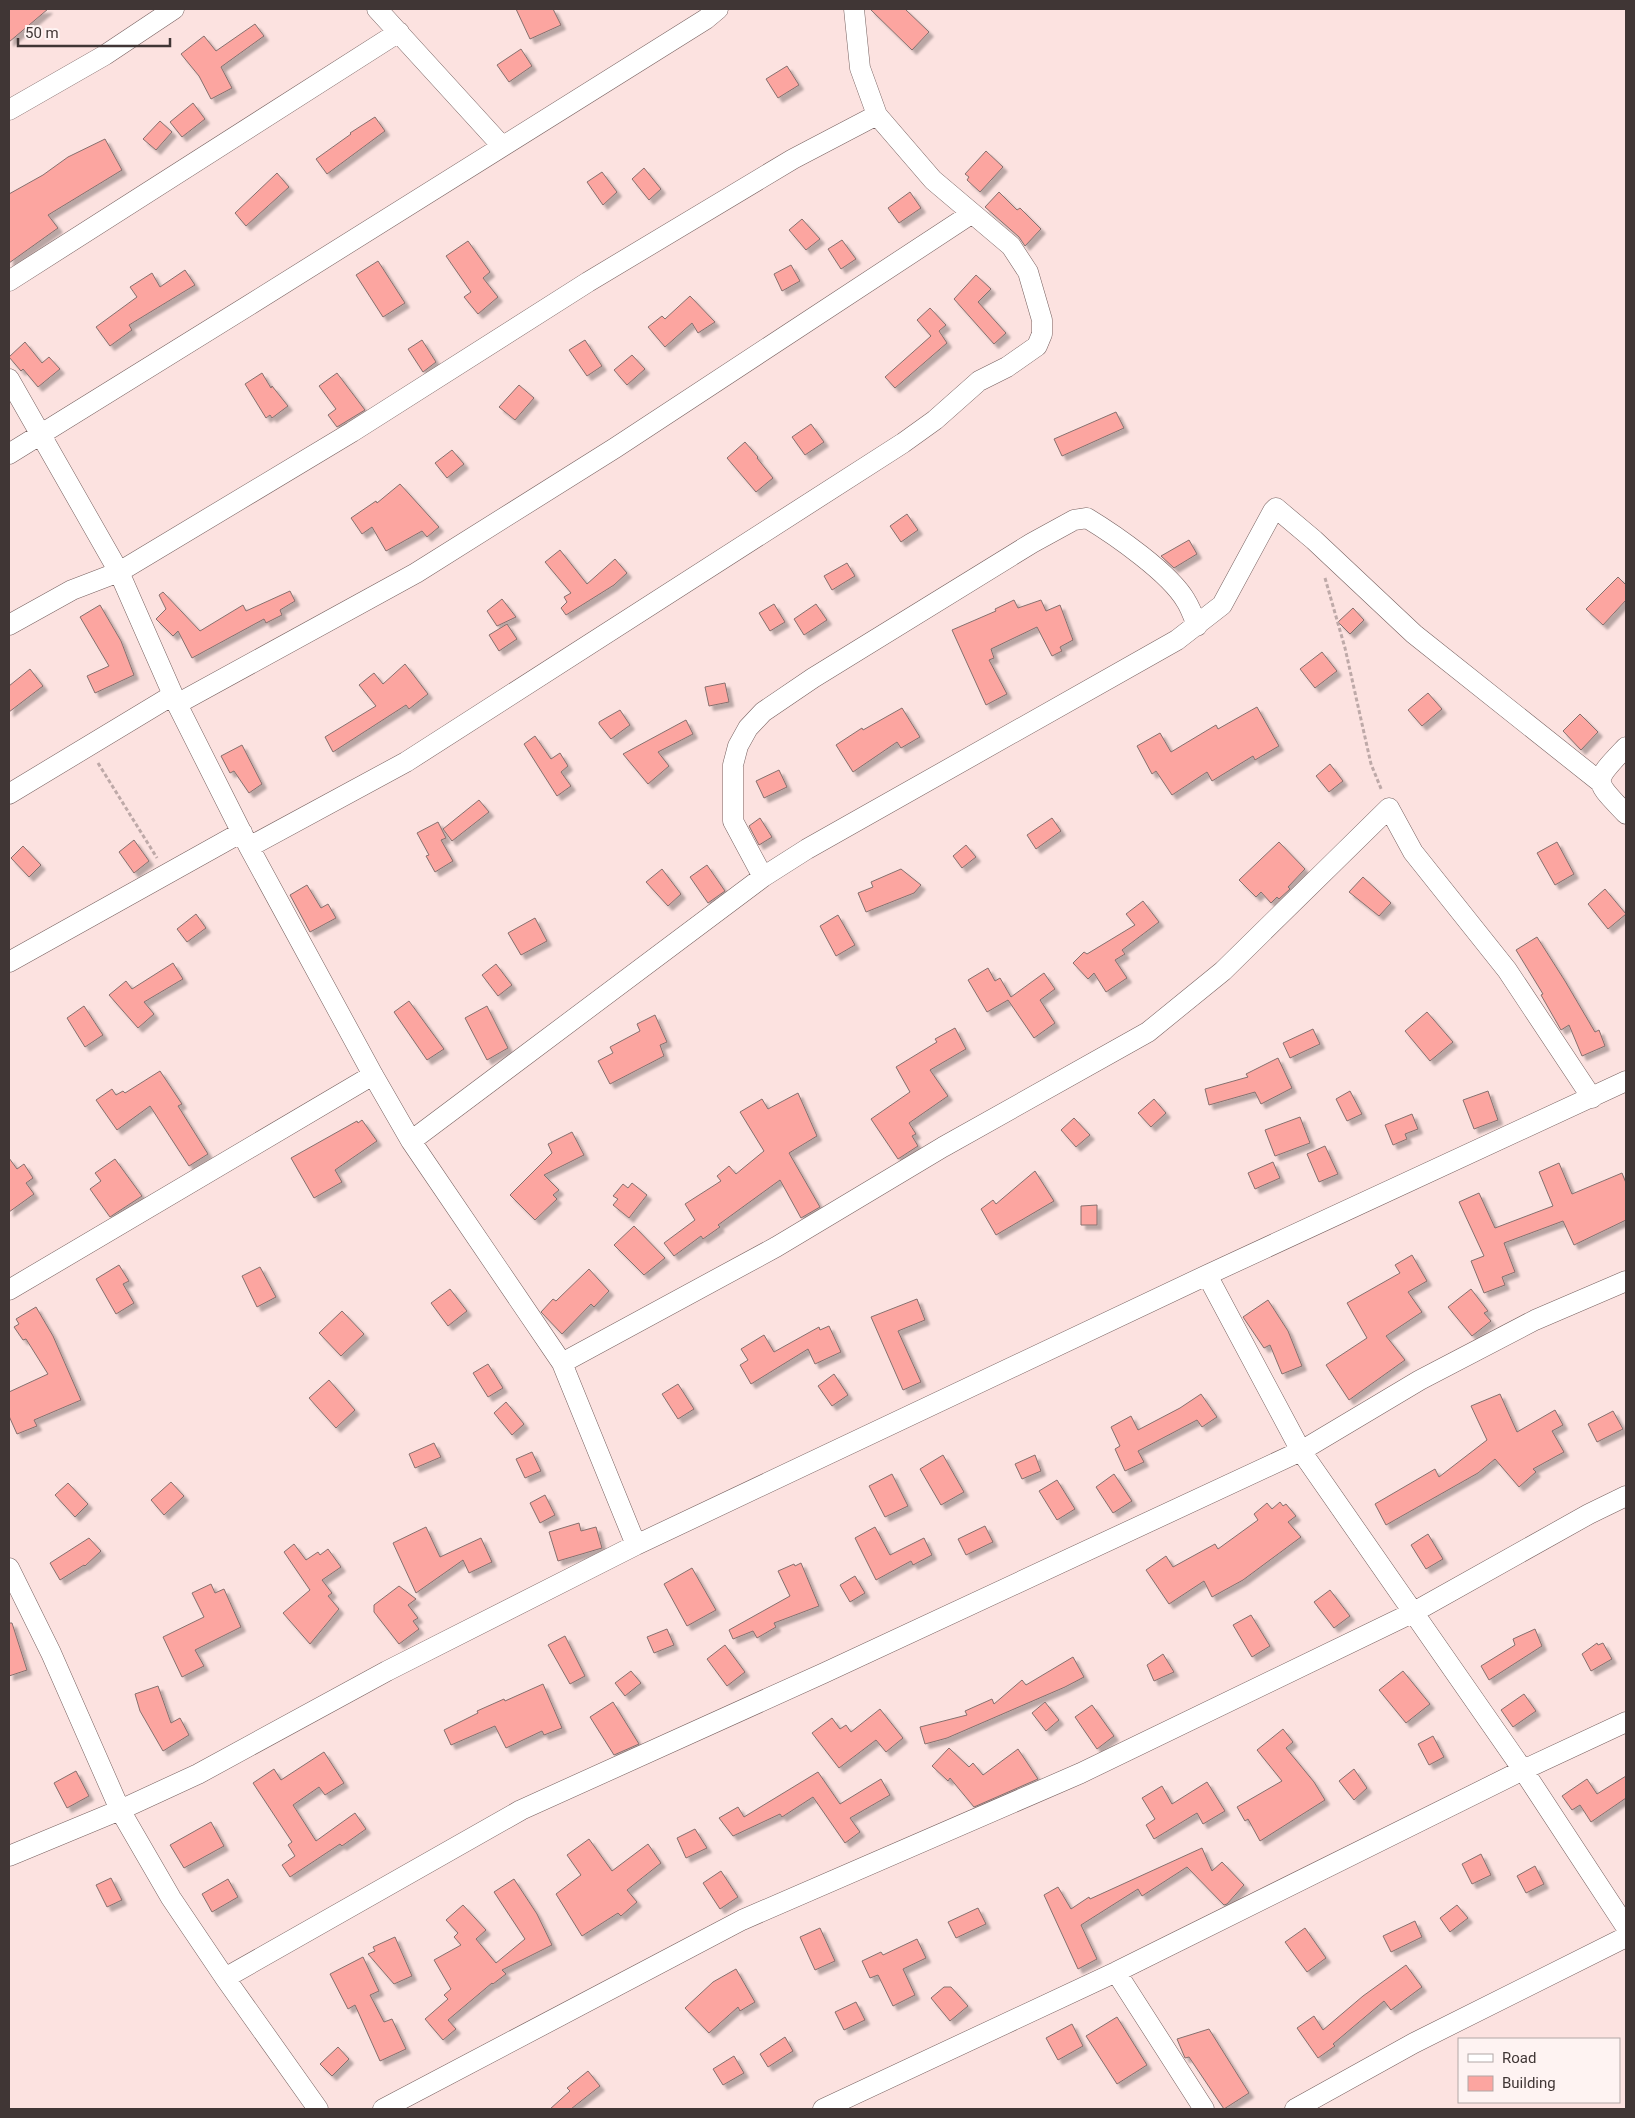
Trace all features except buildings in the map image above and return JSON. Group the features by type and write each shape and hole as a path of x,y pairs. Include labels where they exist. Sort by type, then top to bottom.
{"street":[{"path":"9,110 105,55 174,9"},
{"path":"376,9 502,146"},
{"path":"9,454 706,19 718,9"},
{"path":"9,962 167,873 245,839 406,762 903,443 935,420 979,381 1007,367 1037,346 1042,334 1042,320 1028,272 1012,246 992,228 971,214 933,180 876,115 860,68 854,9"},
{"path":"9,281 398,32"},
{"path":"9,625 72,590 119,572 352,432 588,282 793,158 876,115"},
{"path":"9,794 87,745 416,573 615,448 971,214"},
{"path":"9,379 119,572 175,699 245,839 373,1075 411,1141 562,1363 636,1545"},
{"path":"411,1141 763,877 807,849 1177,640 1197,626 1222,605 1276,508 1314,540 1414,634 1600,782 1603,789 1626,814"},
{"path":"763,877 733,821 733,765 738,746 748,728 763,712 813,678 1032,543 1074,520 1087,518 1165,576 1186,601 1197,626"},
{"path":"1600,782 1601,775 1626,747"},
{"path":"562,1363 776,1246 943,1147 1148,1032 1223,971 1389,808 1413,852 1507,970 1592,1098"},
{"path":"9,1290 373,1075"},
{"path":"9,1856 120,1810 198,1774 387,1671 636,1545 1207,1275 1626,1081"},
{"path":"1207,1275 1301,1451 1523,1770 1626,1927"},
{"path":"225,1978 521,1810 1301,1451 1420,1380 1535,1320 1626,1281"},
{"path":"383,2109 742,1920 1081,1773 1414,1612 1589,1514 1626,1496"},
{"path":"9,1568 51,1653 120,1810 171,1898 318,2109"},
{"path":"823,2109 1116,1972 1523,1770 1626,1722"},
{"path":"1295,2109 1414,2043 1626,1937"},
{"path":"1116,1972 1204,2109"}],"path":[{"path":"1324,576 1345,648 1371,764 1389,808"},
{"path":"87,745 167,873"}]}
